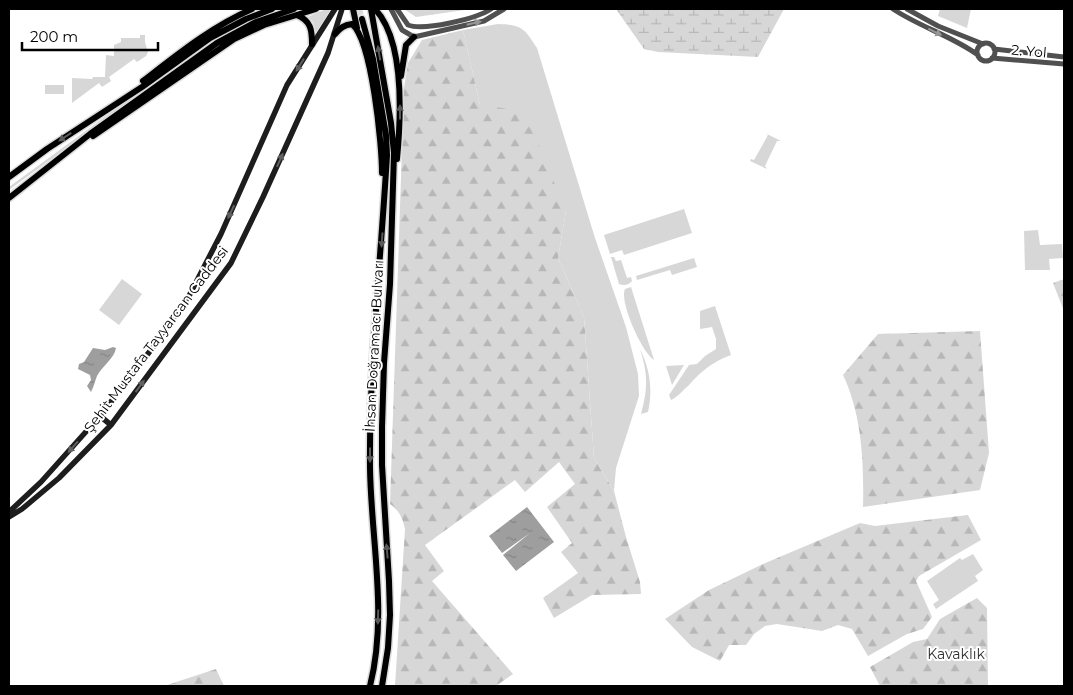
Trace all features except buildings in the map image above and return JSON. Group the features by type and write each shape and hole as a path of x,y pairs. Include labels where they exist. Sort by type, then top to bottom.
{"main road":[{"path":"106,110 196,40 240,9"},
{"path":"222,23 252,9"},
{"path":"9,177 46,149 142,87 210,38 234,24 272,9"},
{"path":"9,198 139,99 227,36 256,22 316,9"},
{"name":"Şehit Mustafa Tayyarcan Caddesi","path":"9,512 46,476 100,416 157,342 189,296 221,234 287,85 335,9"},
{"name":"Şehit Mustafa Tayyarcan Caddesi","path":"9,517 22,509 59,478 111,425 231,262 263,197 328,53 342,9"},
{"path":"353,9 357,28 366,50 382,147 383,222"},
{"path":"373,9 379,14 388,30 399,87 399,136 392,230"},
{"name":"İhsan Doğramacı Bulvarı","path":"373,9 394,153 382,428 382,465 390,615 388,648 382,686"},
{"path":"296,12 309,24 312,32 312,44"},
{"path":"59,159 130,113 227,43 256,28 296,12"},
{"name":"İhsan Doğramacı Bulvarı","path":"362,19 373,59 386,135 387,155 370,425 371,512 378,600 376,645 370,686"},
{"path":"335,34 345,25 352,24 357,28"},
{"path":"399,87 404,51 408,42 414,37"},
{"path":"100,416 111,425"}],"street":[{"path":"391,9 402,30 414,37 484,21 504,9"},
{"path":"398,9 408,25 421,27 472,17 491,9"},
{"name":"2. Yol","path":"893,9 969,48 984,60 992,58 1064,64"},
{"name":"2. Yol","path":"907,9 938,26 983,44 988,43 994,49 1064,57"},
{"path":"440,24 442,30"},
{"path":"421,27 424,35"},
{"path":"978,54 979,47 983,44"},
{"name":"2. Yol","path":"992,58 994,49"}],"green space":[{"path":"326,9 331,9 316,33 313,22 308,17"},
{"path":"404,9 471,9 416,17"},
{"path":"616,9 784,9 758,57 658,52 644,49"},
{"path":"940,9 971,9 967,28 938,16"},
{"path":"498,24 513,25 522,29 537,48 595,238 626,327 638,374 639,396 616,468 614,491 594,458 584,317 558,258 566,211 480,105 463,30"},
{"path":"463,30 480,105 525,111 566,211 558,258 584,317 594,458 614,491 640,582 641,594 592,595 554,618 543,598 578,573 561,552 572,543 547,507 575,484 559,462 525,492 515,480 425,545 444,571 432,581 513,674 496,686 395,686 405,529 400,515 390,504 404,88 408,63 422,40"},
{"path":"140,35 145,35 148,52 146,56 137,62 134,59 109,77 111,81 102,87 99,83 72,103 72,78 92,79 93,77 105,77 106,55 114,56 114,45 121,42 121,38 140,38"},
{"path":"45,85 64,85 64,94 45,94"},
{"path":"139,92 140,94 9,190 9,187"},
{"path":"765,133 781,141 777,141 765,166 767,169 750,161 751,159 754,160 768,135"},
{"path":"684,209 692,233 624,255 622,250 610,254 604,235"},
{"path":"1038,230 1040,245 1062,244 1063,258 1049,259 1050,270 1025,270 1024,231"},
{"path":"611,257 614,257 616,261 621,260 627,278 631,277 632,281 625,285 619,284"},
{"path":"694,258 697,267 672,275 670,270 637,280 636,276"},
{"path":"122,279 142,294 119,325 99,310"},
{"path":"1064,279 1064,311 1053,283"},
{"path":"631,287 654,360 638,337 628,315 624,295 625,289"},
{"path":"715,306 731,355 708,367 671,400 669,395 689,365 697,364 716,349 716,339 712,327 700,329 700,311"},
{"path":"980,331 989,453 980,490 863,507 861,439 854,406 843,375 878,334"},
{"path":"640,349 646,364 650,388 648,412 641,414 646,381 645,366"},
{"path":"684,365 672,385 666,366"},
{"path":"968,515 981,540 919,576 916,581 932,617 923,629 907,634 868,656 852,629 838,625 822,631 777,624 765,626 754,634 746,645 729,645 720,661 692,647 665,619 709,590 763,564 860,523 875,526"},
{"path":"973,554 983,570 975,576 978,581 936,609 933,604 939,600 927,581 960,558 962,560"},
{"name":"Kavaklık","path":"977,598 987,608 988,686 880,686 870,667 913,642 927,639 940,619"},
{"path":"216,669 224,686 164,686"}],"water":[{"path":"113,347 116,348 115,352 97,376 91,392 87,386 91,380 90,375 78,369 79,364 84,362 93,348 105,350"},
{"path":"527,507 554,542 516,571 503,555 530,533 502,553 489,536"}],"tunnel":[{"path":"359,9 362,19"}]}
